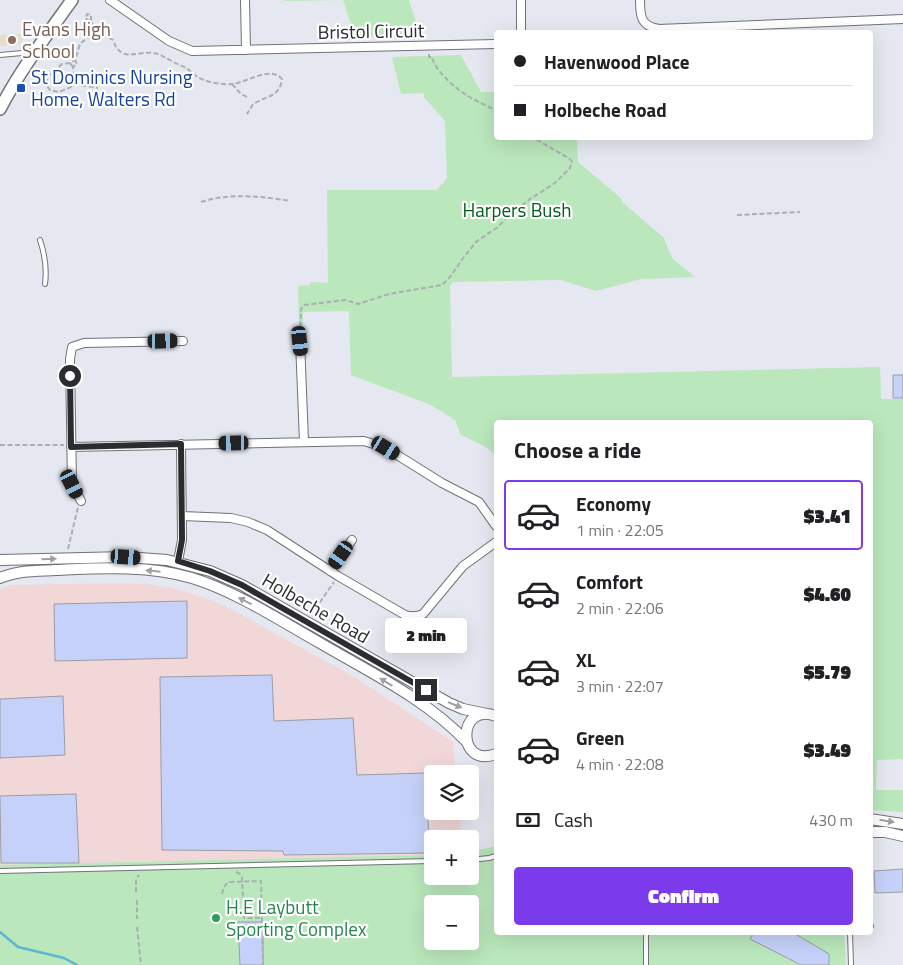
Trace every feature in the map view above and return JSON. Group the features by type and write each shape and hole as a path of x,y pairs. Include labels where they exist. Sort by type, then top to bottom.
{"main road":[{"path":"0,109 35,52 72,0"}],"street":[{"name":"Bristol Circuit","path":"110,0 169,41 184,49 201,51 494,44"},
{"path":"245,0 246,50"},
{"path":"521,0 521,30"},
{"path":"640,0 641,16 645,23 649,27 659,29 903,19"},
{"path":"81,501 72,484 70,359 72,347 84,343 183,341"},
{"path":"300,341 304,442"},
{"path":"71,446 364,441 386,448 442,483 479,502 494,523"},
{"path":"178,561 182,540 181,444"},
{"path":"182,516 225,518 257,526 405,615 418,616 428,609 463,566 494,543"},
{"path":"330,571 352,540"},
{"name":"Holbeche Road","path":"0,560 126,557 178,561 210,571 242,585 449,703 462,709 492,715"},
{"name":"Holbeche Road","path":"0,578 18,572 129,569 177,574 205,583 264,611 390,684 436,714 467,742 475,753 494,755"},
{"path":"467,742 466,729 474,718 492,715"},
{"path":"873,819 903,824"},
{"path":"873,832 885,832 903,836"}],"lane":[{"path":"0,55 35,52"},
{"path":"40,240 46,271 45,284"},
{"path":"479,859 494,857"},
{"path":"0,871 424,861"},
{"path":"646,935 646,965"},
{"path":"852,935 852,965"}],"path":[{"path":"91,21 97,35"},
{"path":"73,67 77,64 75,60 80,44 84,40 97,35 106,36 113,40 117,48 124,54 130,55 146,52 158,54 186,68 195,76 207,80 232,84 273,73 277,74 282,79 280,87 274,96 253,104 248,114"},
{"path":"429,51 429,57 432,57 433,63 440,73 468,96 494,110"},
{"path":"70,63 73,67 74,82 71,87 59,92 50,90 46,82 51,74 62,64 75,60"},
{"path":"189,80 195,76"},
{"path":"74,82 98,88"},
{"path":"232,84 240,94 248,98"},
{"path":"300,341 301,309 304,305 346,300 358,304 390,294 437,286 447,281 477,241 498,227 507,217 530,199 549,189 570,168 572,162 570,159 537,140"},
{"path":"201,202 214,198 260,197 290,201"},
{"path":"737,215 800,212"},
{"path":"0,445 71,446"},
{"path":"66,558 76,513 81,501"},
{"path":"311,616 338,576"},
{"path":"233,872 240,874 243,882 244,918 262,918"},
{"path":"136,892 136,879 142,874"},
{"path":"222,894 226,883 261,882 263,965"},
{"path":"137,900 137,919"},
{"path":"138,927 141,965"}],"shaded area":[{"name":"Evans High School","path":"27,34 20,44 0,46 0,35"},
{"path":"149,584 176,589 231,609 356,678 453,742 455,765 424,765 424,820 460,820 461,830 424,830 424,855 0,865 0,589 10,585"}],"green space":[{"path":"284,0 343,0 284,1"},
{"path":"343,0 409,0 420,35 355,37"},
{"name":"Harpers Bush","path":"461,55 481,92 494,92 494,140 577,140 578,162 664,238 673,259 695,277 641,279 596,291 561,280 453,282 450,286 452,377 880,367 881,399 903,399 903,759 877,760 876,790 903,790 903,812 873,810 873,420 494,420 494,454 484,446 461,435 455,420 429,404 351,375 349,311 303,312 303,325 299,324 298,286 310,285 311,282 328,283 327,190 437,190 447,178 445,121 424,97 424,93 401,94 392,57"},
{"name":"H.E Laybutt Sporting Complex","path":"494,846 494,935 844,935 846,965 0,965 0,865 424,855 424,885 479,885 479,850"}],"building":[{"path":"893,375 903,375 903,398 893,398"},
{"path":"187,601 187,658 55,661 54,604"},
{"path":"272,675 274,721 353,718 357,775 424,773 424,820 428,820 428,830 424,830 424,853 284,855 283,851 162,850 160,677"},
{"path":"63,696 65,755 0,758 0,699"},
{"path":"76,794 79,863 1,863 0,796"},
{"path":"903,869 903,892 875,893 874,871"},
{"path":"238,922 263,922 263,965 240,965"},
{"path":"752,935 797,935 829,954 829,965 801,965 750,939"}],"waterway":[{"path":"0,932 18,947 64,958 77,965"}],"place":[{"name":"Evans High School","path":"12,40"},
{"name":"St Dominics Nursing Home, Walters Rd","path":"21,88"},
{"name":"H.E Laybutt Sporting Complex","path":"216,918"}],"route":[{"path":"70,376 71,447 181,444 182,540 178,561 210,571 242,585 426,690"}]}
